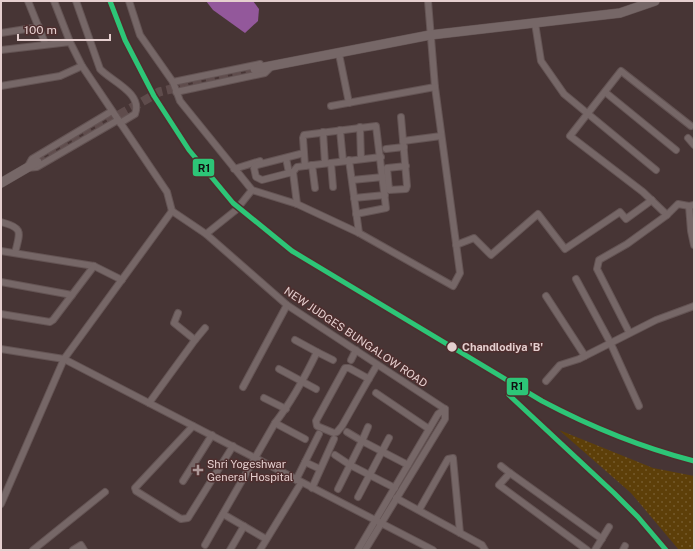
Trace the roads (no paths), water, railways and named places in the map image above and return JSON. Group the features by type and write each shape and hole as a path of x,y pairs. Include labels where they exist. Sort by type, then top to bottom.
{"street":[{"path":"28,1 45,44"},
{"path":"1,504 64,360 172,211 167,192 82,66 70,42 54,1"},
{"path":"27,168 36,167 119,121 135,114 134,99 129,92 106,76 100,69 76,1"},
{"path":"129,1 140,35 173,82 180,101 252,190 297,204 359,233 453,286 460,273 434,87 428,1"},
{"path":"255,69 339,54 430,35 620,13 655,1"},
{"path":"536,23 541,61 564,94 587,115 656,170"},
{"path":"1,33 38,27"},
{"path":"1,50 70,42"},
{"path":"339,54 349,103"},
{"path":"173,82 262,63 271,66"},
{"path":"1,86 60,76 82,66"},
{"path":"176,92 265,73 271,66"},
{"path":"668,215 652,200 570,136 621,70 691,126"},
{"path":"331,106 434,87"},
{"path":"605,92 676,150"},
{"path":"27,168 32,158 112,111"},
{"path":"401,117 406,166 407,188 389,190 387,168 406,166"},
{"path":"305,166 304,135 376,126 381,157 386,210 356,214"},
{"path":"360,127 361,159"},
{"path":"340,130 346,161 352,180 359,233"},
{"path":"323,132 333,187"},
{"path":"386,149 441,136"},
{"path":"688,138 694,145"},
{"path":"234,169 284,156 304,153"},
{"path":"284,156 255,166 256,177 262,180 291,172 297,167 381,157"},
{"path":"284,156 291,172 297,204"},
{"path":"1,184 36,162"},
{"path":"312,165 315,188"},
{"path":"352,180 383,177"},
{"path":"206,234 236,210 252,190"},
{"path":"354,198 385,195"},
{"path":"456,245 474,238 491,255 538,214 565,250 620,212 626,219 652,200"},
{"path":"630,332 597,270 599,260 627,244 668,215 678,204 692,206 694,245"},
{"name":"NEW JUDGES BUNGALOW ROAD","path":"172,211 206,234 287,305 445,409"},
{"path":"1,222 16,226 19,229 20,233 15,253"},
{"path":"1,251 94,266 122,280"},
{"path":"1,314 50,322 59,314 94,266"},
{"path":"576,279 610,342 639,406"},
{"path":"1,282 72,295"},
{"path":"546,296 585,356"},
{"path":"243,387 287,305"},
{"path":"546,381 560,365 585,356 630,332 694,306"},
{"path":"178,313 174,324 195,340"},
{"path":"149,403 205,328"},
{"path":"295,340 333,360"},
{"path":"1,349 64,360 433,550"},
{"path":"351,360 356,350"},
{"path":"205,545 256,459 275,423 302,381 317,352"},
{"path":"369,379 349,368 345,368 316,421 317,426 334,433 338,432 369,379 377,365"},
{"path":"279,369 316,389"},
{"path":"376,393 429,429"},
{"path":"264,398 286,408"},
{"path":"365,550 395,488 408,465 438,414 445,409"},
{"path":"358,550 396,498 444,419 445,409"},
{"path":"275,423 305,440"},
{"path":"193,426 135,488 136,491 181,519 188,518 233,446"},
{"path":"338,489 368,427"},
{"path":"347,432 408,465"},
{"path":"260,550 298,481 304,462 319,434"},
{"path":"183,481 212,435"},
{"path":"358,497 389,438"},
{"path":"312,488 334,440"},
{"path":"335,455 350,465 395,488"},
{"path":"419,510 448,459 453,458 460,533"},
{"path":"304,462 320,469"},
{"path":"501,466 602,539"},
{"path":"510,473 499,485 503,490 587,550"},
{"path":"33,550 105,492"},
{"path":"396,498 482,545 485,550"},
{"path":"223,514 266,539"},
{"path":"230,550 244,526"},
{"path":"595,550 610,527"},
{"path":"73,550 81,545 84,550"}],"tunnel":[{"path":"37,162 159,92 255,69"}],"place":[{"name":"Chandlodiya 'B'","path":"452,347"},
{"name":"Shri Yogeshwar General Hospital","path":"198,470"}]}
